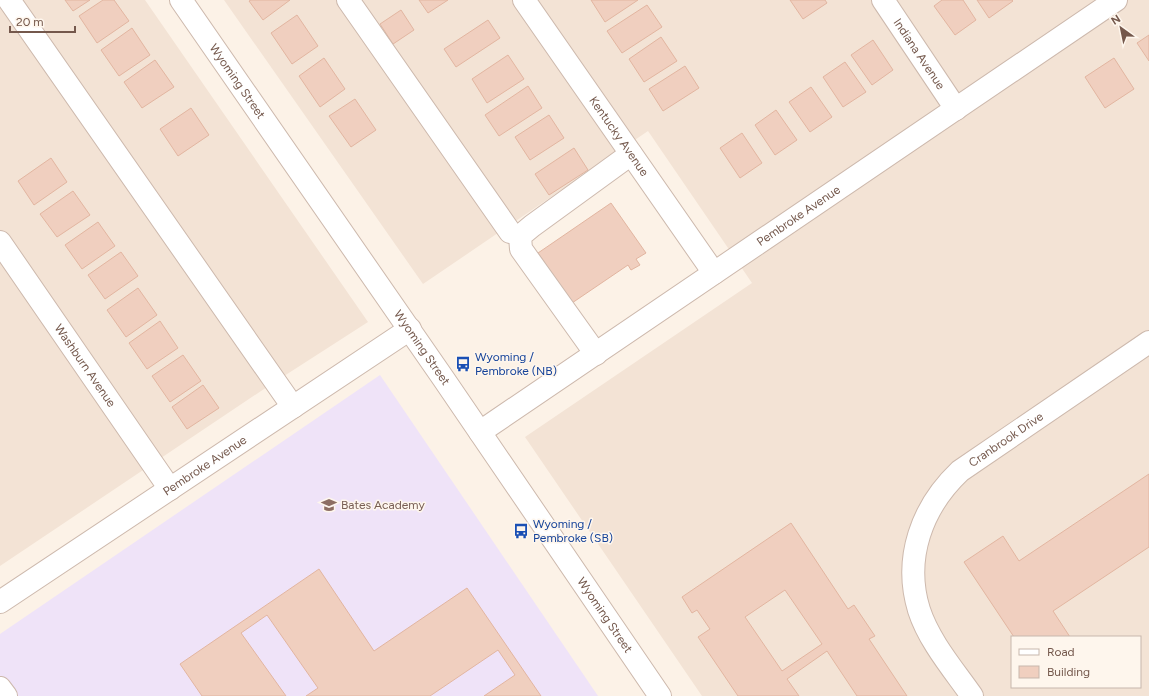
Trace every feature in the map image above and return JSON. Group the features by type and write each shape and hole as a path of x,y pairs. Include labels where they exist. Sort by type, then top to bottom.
{"street":[{"path":"9,0 293,407"},
{"name":"Wyoming Street","path":"181,0 410,330 660,696"},
{"path":"348,0 510,232"},
{"name":"Kentucky Avenue","path":"524,0 714,273"},
{"name":"Indiana Avenue","path":"883,0 956,109"},
{"name":"Pembroke Avenue","path":"480,432 1116,0"},
{"path":"596,354 521,249 520,236 631,154"},
{"name":"Washburn Avenue","path":"0,242 170,489"},
{"name":"Pembroke Avenue","path":"0,602 410,330"},
{"name":"Cranbrook Drive","path":"972,696 927,627 919,611 915,592 914,576 916,545 923,522 940,492 952,479 970,464 1149,342"},
{"path":"0,688 6,696"}],"shaded area":[{"path":"0,0 145,0 368,322 267,387 0,566"},
{"path":"224,0 1149,0 1149,696 702,696 525,437 752,283 648,131 423,284"},
{"name":"Bates Academy","path":"380,375 598,696 0,696 0,634"}],"building":[{"path":"65,0 90,0 73,11"},
{"path":"103,0 114,0 129,21 97,43 79,16"},
{"path":"290,0 263,20 249,1"},
{"path":"419,0 448,0 428,13"},
{"path":"591,0 638,0 605,22"},
{"path":"790,0 825,0 827,3 803,19"},
{"path":"942,0 963,0 976,20 955,35 934,6"},
{"path":"977,0 1012,0 1013,1 989,18"},
{"path":"647,5 662,27 622,53 607,31"},
{"path":"401,10 414,30 393,44 380,24"},
{"path":"297,15 318,46 292,64 271,33"},
{"path":"488,20 500,38 456,67 444,49"},
{"path":"132,28 150,55 119,76 101,50"},
{"path":"1149,35 1149,61 1137,43"},
{"path":"661,37 677,61 644,82 629,59"},
{"path":"873,40 893,70 872,85 851,55"},
{"path":"508,55 524,79 487,103 472,79"},
{"path":"324,58 345,89 320,107 299,76"},
{"path":"1114,58 1134,89 1105,108 1085,77"},
{"path":"155,60 174,87 142,108 124,82"},
{"path":"845,62 866,92 843,107 823,77"},
{"path":"685,66 699,88 663,111 649,89"},
{"path":"528,86 542,108 499,136 485,115"},
{"path":"811,87 832,117 810,132 789,102"},
{"path":"355,99 376,130 351,147 329,116"},
{"path":"191,108 209,135 178,156 160,129"},
{"path":"776,110 797,140 775,155 755,125"},
{"path":"549,115 564,138 530,160 515,137"},
{"path":"742,133 762,163 740,178 720,148"},
{"path":"574,148 588,170 549,195 535,174"},
{"path":"51,158 67,182 34,205 18,181"},
{"path":"73,191 90,215 57,237 40,214"},
{"path":"611,203 646,253 636,259 640,265 631,270 628,265 572,303 538,253"},
{"path":"98,222 115,246 82,269 65,245"},
{"path":"121,252 138,276 105,299 88,275"},
{"path":"138,288 157,315 126,337 107,310"},
{"path":"160,321 178,348 147,369 129,343"},
{"path":"183,355 201,381 170,402 152,376"},
{"path":"203,385 219,408 187,429 172,407"},
{"path":"1149,474 1149,547 1053,611 1069,636 1013,636 964,562 1003,536 1019,561"},
{"path":"791,523 848,609 854,605 875,636 869,639 907,696 857,696 827,651 787,679 799,696 738,696 698,637 710,629 697,610 692,613 682,597","holes":["785,590 822,644 782,671 745,617"]},
{"path":"319,569 374,651 467,588 541,696 484,696 515,675 498,650 430,696 306,696 318,688 267,615 241,633 286,696 202,696 180,664"}],"place":[{"name":"Wyoming / Pembroke (NB)","path":"463,364"},
{"name":"Bates Academy","path":"329,505"},
{"name":"Wyoming / Pembroke (SB)","path":"521,531"}]}
